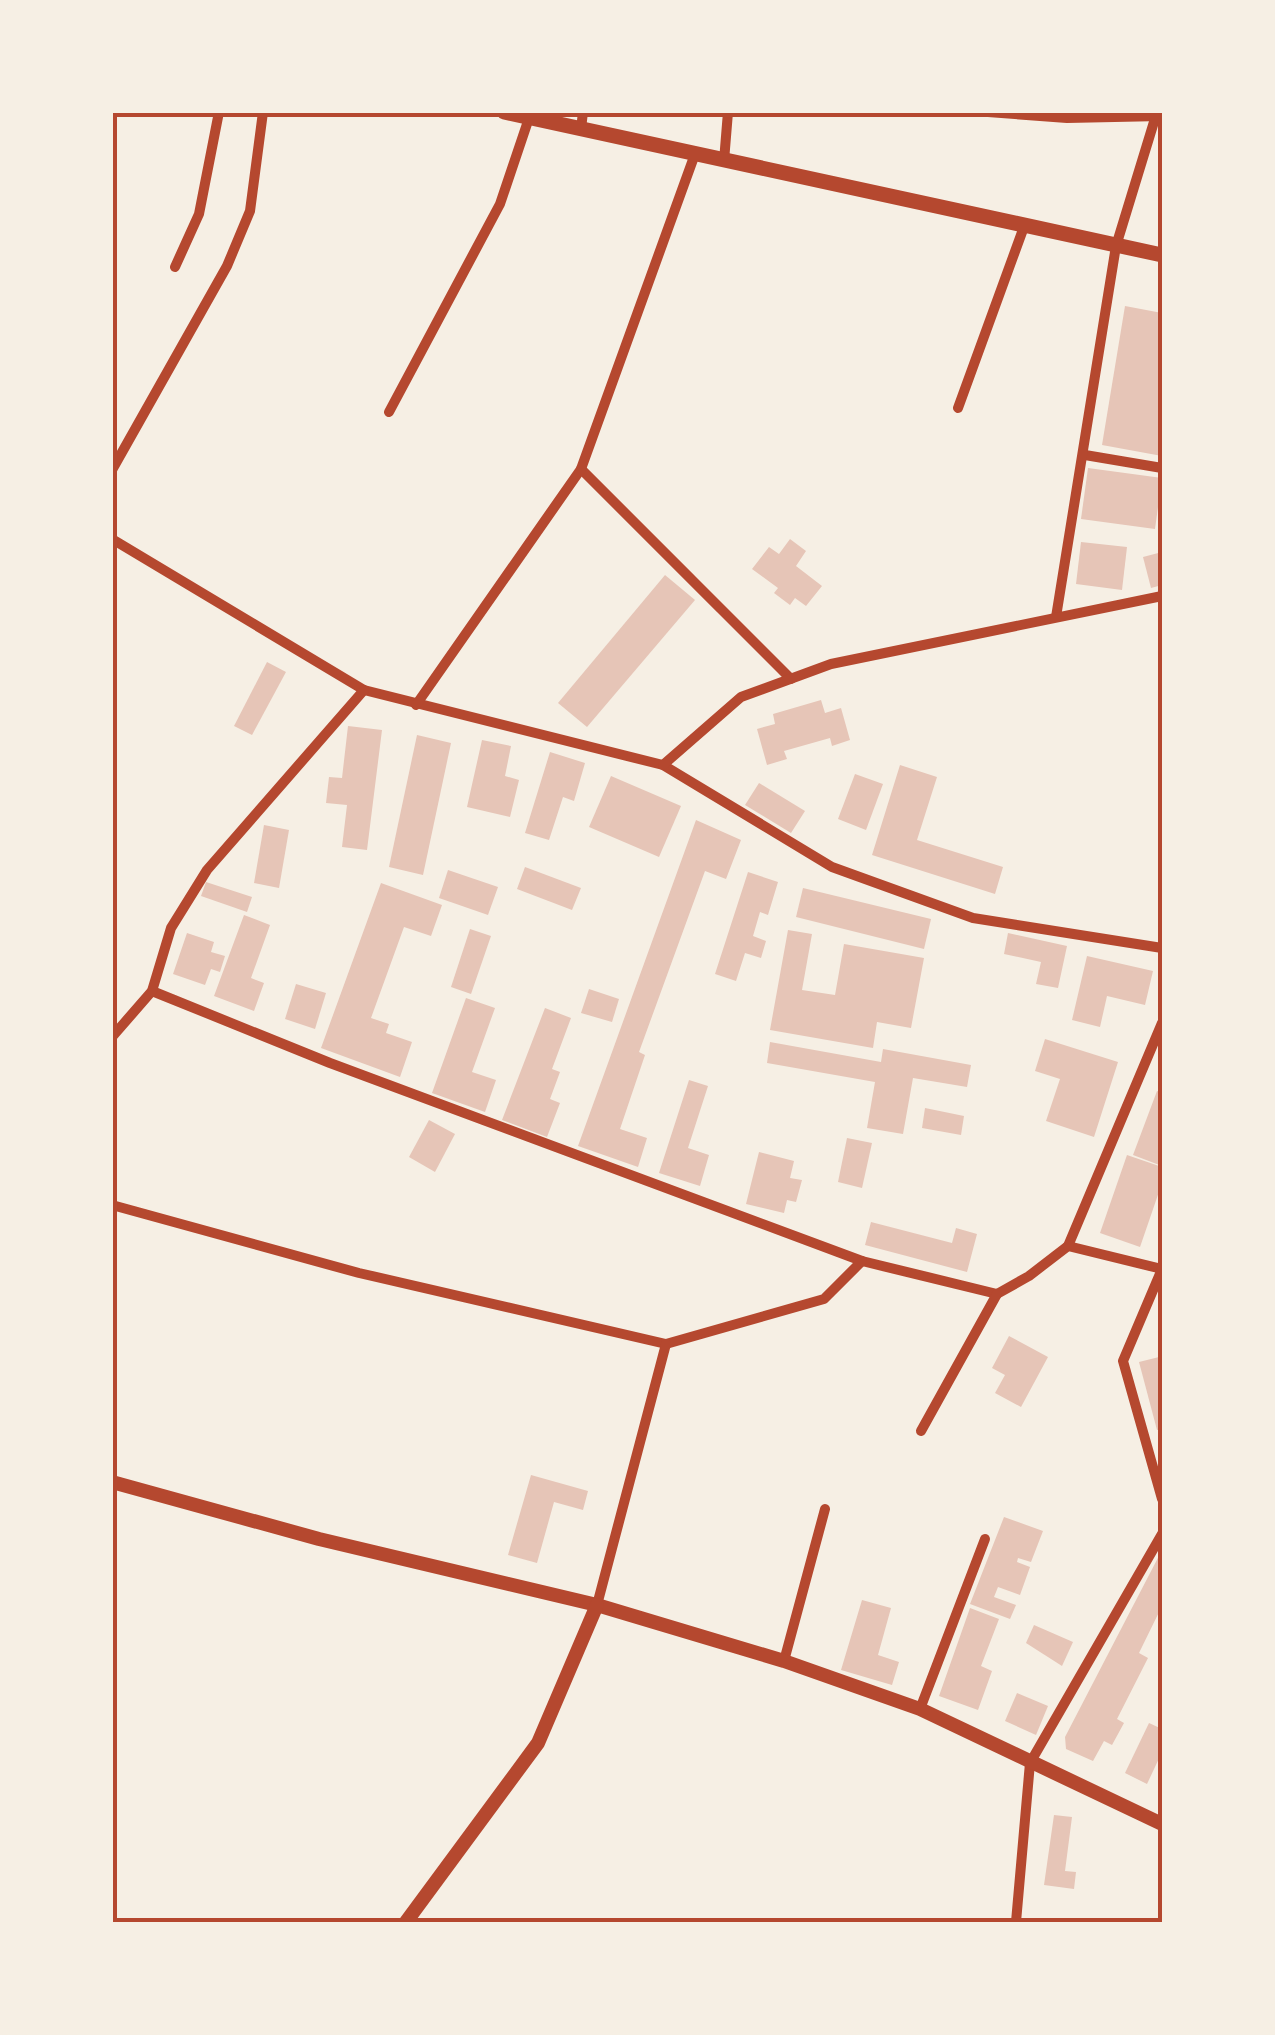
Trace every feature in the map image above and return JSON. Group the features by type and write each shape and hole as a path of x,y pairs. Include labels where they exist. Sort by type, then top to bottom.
{"main road":[{"path":"504,112 529,118 582,121 695,154 1162,255"}],"street":[{"path":"175,267 199,214 218,112"},
{"path":"112,470 228,266 250,211 263,112"},
{"path":"724,160 728,112"},
{"path":"988,112 1067,118 1159,115 1116,246 1056,618"},
{"path":"389,412 500,204 529,118"},
{"path":"416,705 580,468 695,154"},
{"path":"958,408 1025,224"},
{"path":"1085,455 1162,468"},
{"path":"580,468 792,679"},
{"path":"112,540 364,690 662,765 832,867 973,918 1162,948"},
{"path":"662,765 741,697 831,664 1162,596"},
{"path":"112,1037 152,991 171,928 207,870 364,690"},
{"path":"152,991 348,1070 862,1261 998,1294"},
{"path":"921,1431 998,1294 1068,1246 1162,1023"},
{"path":"112,1204 359,1273 666,1344 824,1299 862,1261"},
{"path":"1068,1246 1162,1269 1122,1361 1162,1499"},
{"path":"406,1922 538,1744 597,1605 666,1344"},
{"path":"112,1482 319,1539 597,1605 784,1661 920,1709 1162,1824"},
{"path":"784,1661 825,1509"},
{"path":"1016,1922 1030,1762 1162,1534"},
{"path":"920,1709 985,1539"}],"building":[{"path":"1125,306 1162,313 1162,456 1102,445"},
{"path":"1088,468 1162,478 1155,529 1081,519"},
{"path":"790,539 806,551 796,566 822,586 806,606 795,598 790,605 774,593 778,588 752,569 769,547 779,554"},
{"path":"1081,542 1127,547 1122,590 1076,584"},
{"path":"1162,552 1162,585 1151,588 1143,557"},
{"path":"665,575 695,600 587,727 558,703"},
{"path":"267,662 286,672 252,735 234,726"},
{"path":"821,700 825,713 841,708 850,740 832,746 830,738 784,751 787,759 767,765 757,729 775,724 773,714"},
{"path":"348,726 382,730 367,850 342,847 347,805 326,803 329,777 342,778"},
{"path":"417,735 451,743 423,875 389,867"},
{"path":"482,740 511,746 505,776 519,780 510,817 467,807"},
{"path":"550,752 585,763 574,801 563,797 549,840 525,833"},
{"path":"900,765 937,777 917,840 1003,867 995,894 872,855"},
{"path":"855,774 883,784 866,830 838,819"},
{"path":"611,776 681,806 659,857 589,827"},
{"path":"759,783 805,811 791,833 745,805"},
{"path":"696,820 741,840 726,879 705,871 639,1052 645,1055 620,1129 647,1138 638,1167 578,1146"},
{"path":"264,825 289,830 279,888 254,883"},
{"path":"525,867 581,888 572,910 517,889"},
{"path":"448,870 498,887 488,915 439,898"},
{"path":"748,872 778,882 768,915 760,912 753,936 766,941 761,958 745,953 736,981 715,974"},
{"path":"206,882 252,897 247,912 201,896"},
{"path":"381,883 442,905 431,936 404,927 371,1018 389,1024 386,1033 412,1042 400,1077 321,1048"},
{"path":"803,888 931,919 924,949 796,917"},
{"path":"244,915 270,925 251,978 264,983 254,1011 214,996"},
{"path":"470,929 491,936 471,994 451,987"},
{"path":"788,930 812,934 802,990 835,995 844,944 924,958 911,1028 877,1022 873,1048 770,1030"},
{"path":"187,933 214,942 211,952 225,956 220,972 211,969 205,985 173,974"},
{"path":"1008,933 1067,946 1058,988 1036,984 1041,962 1004,954"},
{"path":"1087,956 1153,971 1145,1005 1107,996 1100,1027 1072,1020"},
{"path":"296,984 326,993 315,1029 285,1019"},
{"path":"589,989 619,999 612,1022 581,1013"},
{"path":"466,998 495,1008 472,1072 496,1080 485,1112 432,1093"},
{"path":"545,1008 571,1018 552,1069 560,1072 550,1099 560,1103 547,1137 502,1120"},
{"path":"1045,1039 1118,1062 1094,1137 1046,1121 1060,1079 1035,1071"},
{"path":"770,1042 881,1062 883,1049 971,1065 967,1087 913,1078 903,1134 867,1128 875,1082 767,1063"},
{"path":"689,1080 708,1086 688,1148 709,1155 700,1186 659,1173"},
{"path":"1157,1091 1162,1093 1162,1166 1133,1155"},
{"path":"925,1108 964,1116 961,1135 922,1128"},
{"path":"429,1120 455,1134 435,1172 409,1157"},
{"path":"847,1138 872,1143 862,1188 838,1182"},
{"path":"759,1152 794,1161 790,1178 802,1180 796,1202 787,1200 784,1213 746,1204"},
{"path":"1127,1155 1162,1167 1162,1183 1140,1247 1100,1233"},
{"path":"871,1222 952,1243 956,1228 977,1234 967,1272 865,1245"},
{"path":"1009,1336 1048,1357 1021,1407 995,1393 1005,1375 992,1368"},
{"path":"1159,1357 1162,1429 1157,1430 1139,1362"},
{"path":"531,1475 588,1491 583,1510 554,1502 537,1563 508,1555"},
{"path":"1004,1517 1043,1531 1031,1562 1018,1558 1017,1562 1030,1567 1020,1595 998,1587 994,1597 1016,1605 1010,1619 970,1604"},
{"path":"1162,1550 1162,1606 1139,1653 1148,1658 1117,1719 1124,1723 1112,1745 1104,1741 1093,1761 1066,1749 1065,1737"},
{"path":"862,1600 891,1608 878,1655 899,1662 892,1685 841,1670"},
{"path":"970,1608 999,1619 981,1666 992,1671 978,1710 939,1696"},
{"path":"1034,1625 1073,1642 1062,1666 1026,1643"},
{"path":"1017,1693 1048,1706 1036,1735 1005,1721"},
{"path":"1149,1723 1162,1729 1162,1752 1147,1784 1125,1773"},
{"path":"1054,1815 1072,1817 1065,1871 1076,1872 1074,1889 1044,1885"}]}
